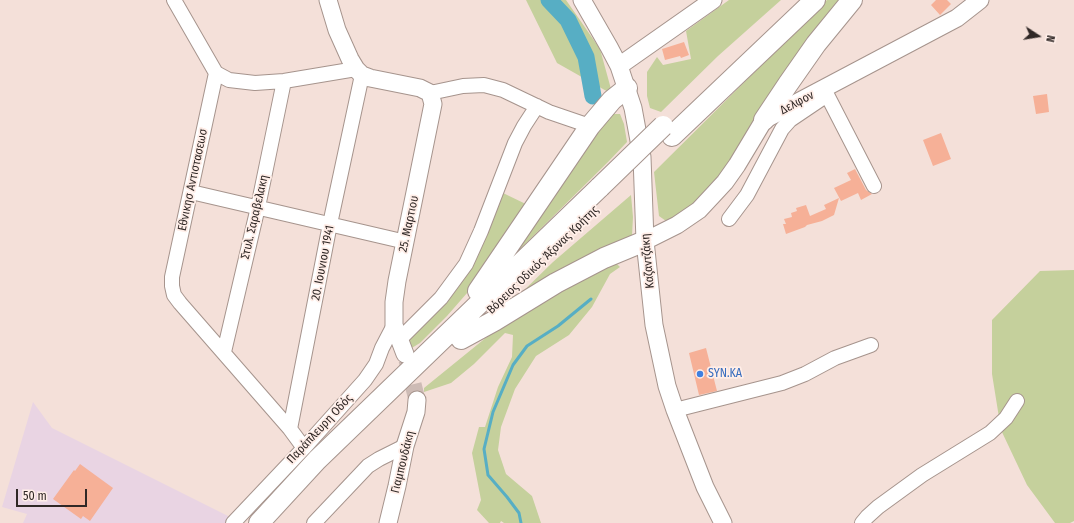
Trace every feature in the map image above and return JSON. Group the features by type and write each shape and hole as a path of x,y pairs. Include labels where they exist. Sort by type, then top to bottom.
{"highway":[{"name":"Βόρειος Οδικός Άξονας Κρήτης","path":"668,131 795,0"},
{"name":"Βόρειος Οδικός Άξονας Κρήτης","path":"259,523 317,460 455,335 668,131 815,0"},
{"path":"764,120 816,44 852,0"},
{"path":"455,335 491,274 590,126 612,100 627,88"},
{"path":"455,335 494,321 556,283 604,258 646,241"},
{"name":"Βόρειος Οδικός Άξονας Κρήτης","path":"276,523 455,335"}],"main road":[{"path":"328,0 337,30 359,72 370,78 420,88 430,93"},
{"name":"Καζαντζάκη","path":"582,0 619,66 633,108 642,157 646,241 654,325 675,410 705,487 723,523"},
{"path":"619,66 713,0"},
{"name":"Δελφον","path":"764,120 825,92 957,18 980,0"},
{"name":"25. Μαρτιου","path":"400,340 394,302 434,104 430,93"},
{"path":"646,241 677,225 699,210 714,195 737,165 764,120"},
{"name":"Γιαμπουδάκη","path":"388,523 405,446 416,412 417,400"}],"street":[{"path":"174,0 216,73 229,80 255,83 359,72"},
{"name":"20. Ιουνιου 1941","path":"290,429 359,72"},
{"name":"Εθνικησ Αντιστασεωσ","path":"216,73 172,277 172,287 174,295 180,303 224,352"},
{"name":"Στυλ. Σαραβελακη","path":"224,352 258,207 284,81"},
{"path":"430,93 463,86 484,86 503,90 549,112 590,126"},
{"path":"729,219 748,195 782,129 790,120 825,92 874,186"},
{"name":"Παράπλευρη Οδός","path":"233,523 304,448 365,380 376,364 382,348 400,340 442,298 466,264 481,231 515,143 537,106"},
{"path":"191,192 406,242"},
{"path":"675,410 782,383 805,374 836,358 871,345"},
{"path":"224,352 290,429 304,448"},
{"path":"862,523 878,507 922,475 990,433 1006,418 1017,401"},
{"path":"314,523 368,466 405,446"}],"shaded area":[{"path":"33,402 52,428 236,520 233,523 23,523 27,514 2,507"}],"green space":[{"path":"526,0 566,0 600,49 611,89 610,93 557,63"},
{"path":"729,0 781,0 718,56 661,112 650,108 647,96 647,72 657,57 663,65 691,59 686,31"},
{"path":"827,0 848,0 710,190 677,218 666,221 659,216 654,172"},
{"path":"611,114 620,114 624,124 627,142 505,264 596,128"},
{"path":"503,193 532,207 488,269 447,316 420,343 410,349 408,337 459,286 486,234"},
{"path":"631,195 633,217 632,236 512,302 553,262"},
{"path":"614,261 620,267 610,274 592,307 569,335 536,356 515,389 501,427 498,450 506,474 532,496 541,523 504,523 501,521 500,523 489,523 477,510 481,500 472,453 479,427 485,427 498,387 512,357 513,335 505,333 474,364 451,383 424,392 424,388 525,306"},
{"path":"1074,270 1074,521 1070,523 1055,523 1027,485 1001,430 992,374 992,320 1040,271"}],"building":[{"path":"936,0 947,0 951,4 940,15 931,5"},
{"path":"684,42 689,55 681,58 680,56 665,60 662,49"},
{"path":"1047,94 1049,112 1036,114 1033,96"},
{"path":"941,133 951,159 933,166 923,140"},
{"path":"855,169 866,190 872,194 861,200 858,193 841,201 834,188 851,180 847,173"},
{"path":"839,198 834,215 786,234 783,224 786,224 784,219 792,217 791,213 797,211 796,208 806,205 810,216 826,209 824,205"},
{"path":"706,348 717,391 699,395 689,353"},
{"path":"80,464 113,488 90,521 83,516 81,519 53,499"}],"waterway":[{"path":"549,0 568,20 586,57 593,96"},
{"path":"521,523 519,513 488,475 484,449 493,412 513,365 527,346 558,326 591,299"}],"tunnel":[{"path":"407,360 417,400"}],"place":[{"name":"SYN.KA","path":"700,374"}]}
